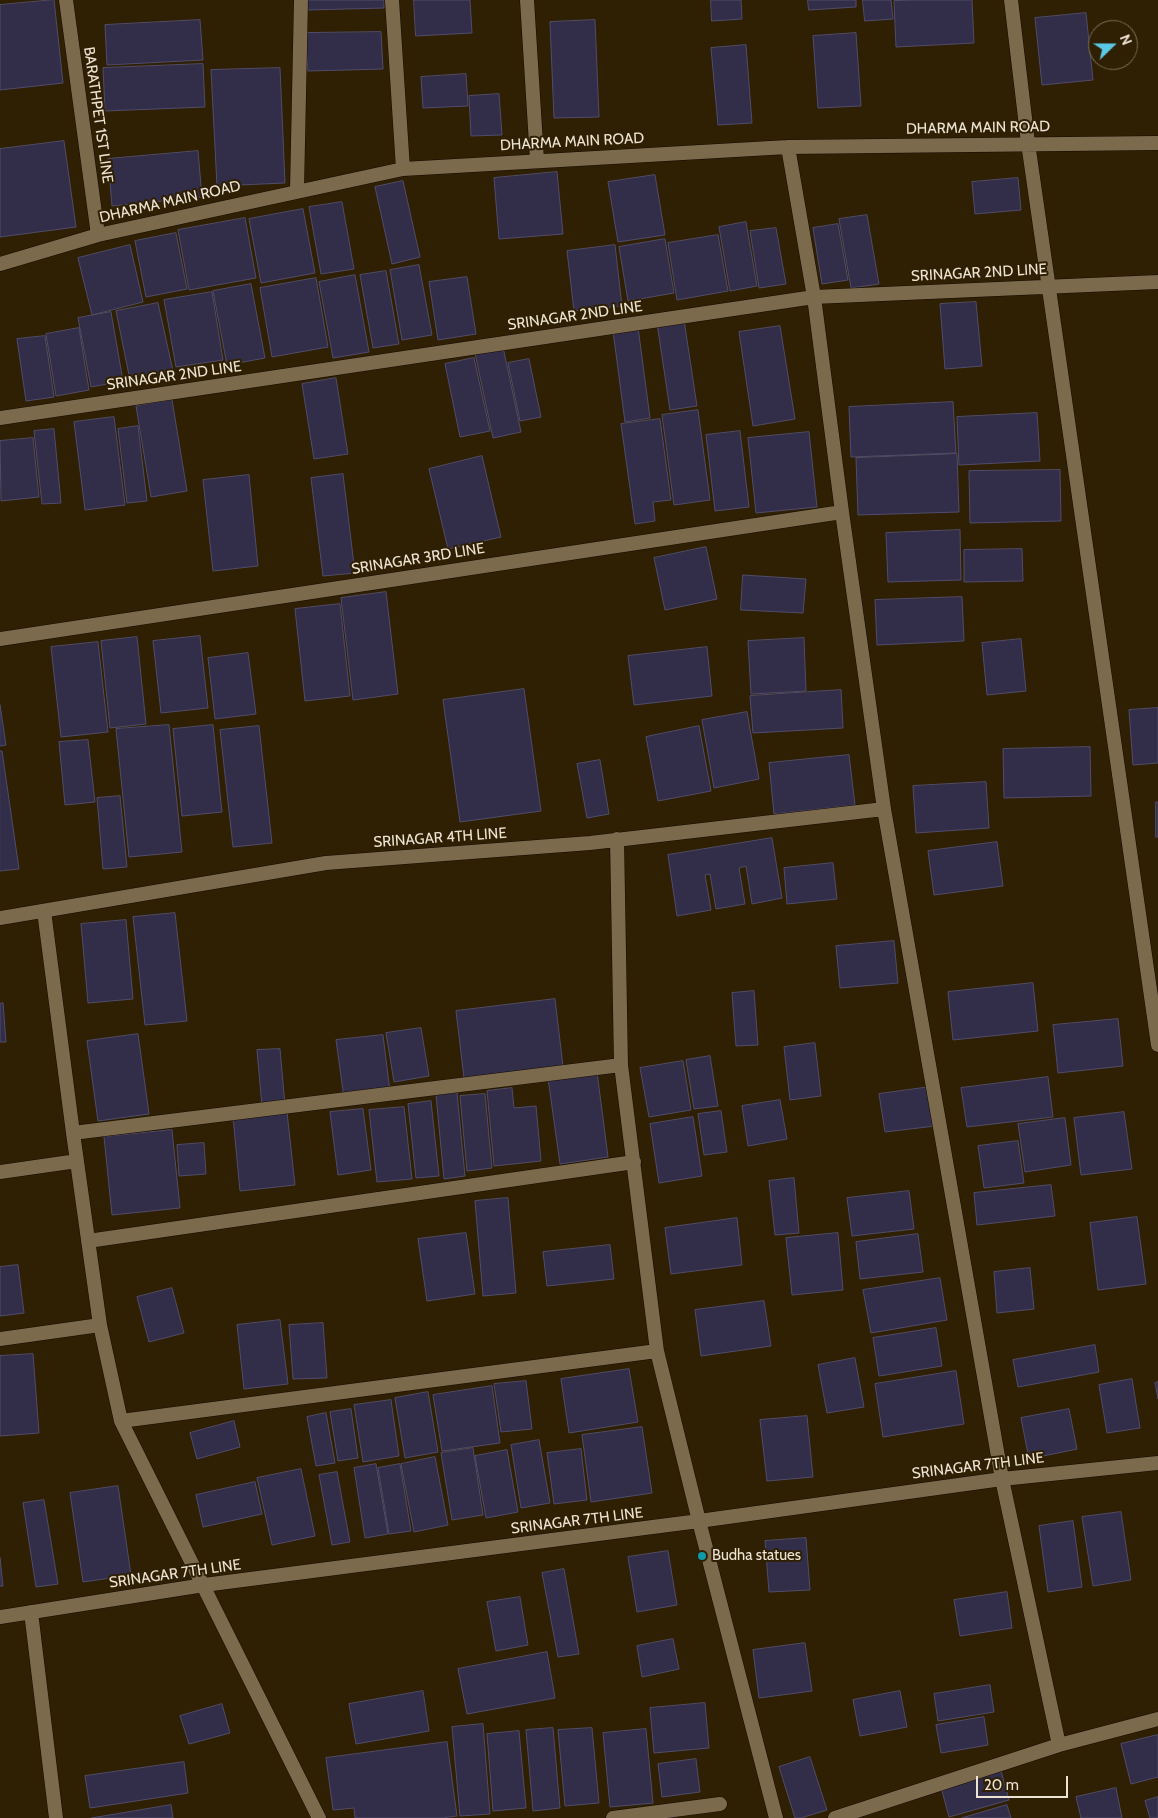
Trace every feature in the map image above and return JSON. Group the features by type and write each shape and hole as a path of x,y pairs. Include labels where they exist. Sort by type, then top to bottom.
{"street":[{"name":"BARATHPET 1ST LINE","path":"66,0 98,235"},
{"path":"297,190 301,0"},
{"path":"392,0 403,168"},
{"path":"527,0 537,160"},
{"path":"1011,0 1028,144 1158,1045"},
{"name":"DHARMA MAIN ROAD","path":"0,264 98,235 403,168 788,147 1158,143"},
{"path":"788,147 814,297 884,809 1002,1478 1059,1744"},
{"name":"SRINAGAR 2ND LINE","path":"0,418 814,297 1158,282"},
{"name":"SRINAGAR 3RD LINE","path":"0,639 842,512"},
{"name":"SRINAGAR 4TH LINE","path":"0,918 326,862 590,843 884,809"},
{"path":"617,839 621,1065 657,1351 776,1818"},
{"path":"44,911 100,1325 121,1421 319,1818"},
{"path":"73,1133 621,1065"},
{"path":"0,1172 77,1161"},
{"path":"88,1242 634,1162"},
{"path":"0,1339 100,1325"},
{"path":"121,1421 657,1351"},
{"name":"SRINAGAR 7TH LINE","path":"0,1616 204,1585 699,1521 1002,1478 1158,1463"},
{"path":"31,1612 56,1818"},
{"path":"835,1818 1059,1744 1158,1719"},
{"path":"614,1818 720,1804"}],"building":[{"path":"54,0 63,83 0,90 0,5"},
{"path":"307,0 384,0 384,8 308,10"},
{"path":"414,0 470,0 472,33 416,36"},
{"path":"711,0 741,0 742,19 712,21"},
{"path":"808,0 856,0 856,7 809,10"},
{"path":"863,0 891,0 893,19 865,21"},
{"path":"972,0 974,43 896,47 894,1"},
{"path":"1086,13 1088,70 1092,70 1093,80 1042,85 1035,18"},
{"path":"200,20 203,60 107,65 105,25"},
{"path":"595,20 599,117 554,118 550,22"},
{"path":"381,32 383,69 308,71 305,33"},
{"path":"856,33 861,106 818,108 813,36"},
{"path":"746,45 752,123 718,125 711,48"},
{"path":"203,64 205,107 105,111 103,68"},
{"path":"280,68 285,183 217,186 211,70"},
{"path":"466,74 468,106 423,108 421,77"},
{"path":"499,94 502,135 471,136 469,96"},
{"path":"64,141 76,227 0,237 0,149"},
{"path":"198,151 202,197 112,206 108,159"},
{"path":"557,172 563,234 499,239 494,178"},
{"path":"655,175 665,235 618,242 608,182"},
{"path":"1018,178 1021,210 975,214 972,182"},
{"path":"403,181 420,257 392,264 375,187"},
{"path":"342,202 354,269 321,274 309,207"},
{"path":"303,209 315,273 261,283 249,219"},
{"path":"867,215 879,284 851,288 839,219"},
{"path":"245,218 256,278 189,290 178,230"},
{"path":"746,222 757,286 730,291 719,227"},
{"path":"838,224 848,280 822,284 813,228"},
{"path":"776,228 786,284 759,288 750,231"},
{"path":"176,233 187,289 146,297 135,241"},
{"path":"718,235 728,291 677,300 668,243"},
{"path":"665,239 674,293 628,301 619,247"},
{"path":"130,245 143,302 92,315 78,258"},
{"path":"615,245 622,306 574,311 567,251"},
{"path":"419,265 432,335 402,340 390,270"},
{"path":"386,271 399,344 373,348 360,275"},
{"path":"355,275 369,352 333,358 319,282"},
{"path":"467,277 476,334 438,340 429,282"},
{"path":"316,278 328,347 272,357 260,288"},
{"path":"251,284 265,358 227,365 213,291"},
{"path":"212,292 223,360 176,367 164,300"},
{"path":"976,302 982,366 945,369 940,304"},
{"path":"158,303 173,371 130,380 116,311"},
{"path":"111,312 123,381 91,387 78,318"},
{"path":"684,320 697,406 670,410 657,323"},
{"path":"780,326 795,419 753,426 739,332"},
{"path":"638,327 650,418 625,422 613,331"},
{"path":"79,328 89,390 56,396 46,334"},
{"path":"45,336 54,397 26,401 17,339"},
{"path":"503,347 521,432 493,438 475,353"},
{"path":"474,358 490,431 460,437 445,364"},
{"path":"529,359 541,417 520,421 508,363"},
{"path":"336,378 348,454 314,459 302,384"},
{"path":"172,400 187,491 151,497 136,406"},
{"path":"953,402 956,453 851,457 849,407"},
{"path":"698,410 710,500 674,505 662,415"},
{"path":"1037,413 1040,461 959,465 957,417"},
{"path":"114,417 125,505 85,510 74,422"},
{"path":"660,419 671,500 653,502 655,521 635,524 621,424"},
{"path":"138,426 147,501 127,503 118,429"},
{"path":"54,429 61,503 42,504 34,431"},
{"path":"740,431 749,507 715,511 706,435"},
{"path":"809,432 817,507 756,513 748,438"},
{"path":"33,438 39,497 1,501 0,441"},
{"path":"957,454 959,512 858,515 856,458"},
{"path":"482,456 501,537 448,549 429,469"},
{"path":"1060,470 1061,521 970,523 969,471"},
{"path":"343,474 355,573 323,576 311,478"},
{"path":"249,475 258,566 213,571 203,480"},
{"path":"960,530 961,580 888,582 886,533"},
{"path":"706,547 717,599 665,610 654,558"},
{"path":"1022,549 1023,581 964,582 964,550"},
{"path":"743,575 806,579 803,613 741,610"},
{"path":"386,592 398,694 353,700 341,598"},
{"path":"962,597 964,641 877,645 875,600"},
{"path":"340,604 350,696 305,701 295,609"},
{"path":"200,636 208,708 161,713 153,641"},
{"path":"137,637 146,724 110,728 101,641"},
{"path":"804,638 806,691 751,694 748,641"},
{"path":"1021,639 1026,691 987,695 982,643"},
{"path":"98,642 108,732 61,737 51,647"},
{"path":"707,647 712,696 634,705 628,656"},
{"path":"248,653 256,714 215,719 208,658"},
{"path":"524,689 541,811 460,822 443,700"},
{"path":"841,690 843,728 753,733 750,696"},
{"path":"0,705 6,745 0,746"},
{"path":"1158,708 1158,763 1133,765 1129,710"},
{"path":"747,712 759,779 714,788 702,720"},
{"path":"169,725 182,852 129,857 116,729"},
{"path":"213,725 222,812 182,816 173,729"},
{"path":"259,726 272,843 233,847 220,730"},
{"path":"699,726 711,791 658,801 646,737"},
{"path":"88,740 95,802 65,805 59,742"},
{"path":"1090,747 1091,796 1004,798 1003,749"},
{"path":"0,751 2,751 19,869 0,871"},
{"path":"849,755 855,805 774,814 769,763"},
{"path":"600,760 609,814 587,818 577,764"},
{"path":"986,782 989,828 916,833 913,786"},
{"path":"120,796 127,867 103,869 97,798"},
{"path":"1156,802 1158,802 1158,837 1156,837"},
{"path":"772,838 782,898 752,904 746,866 739,868 745,904 716,909 710,874 705,875 711,910 677,916 668,855"},
{"path":"997,842 1003,886 934,895 928,851"},
{"path":"833,863 837,899 787,904 784,868"},
{"path":"175,913 187,1021 145,1025 133,917"},
{"path":"126,920 133,999 88,1003 81,924"},
{"path":"894,941 898,983 840,988 836,946"},
{"path":"1033,983 1038,1031 953,1040 948,992"},
{"path":"754,991 758,1045 736,1046 732,993"},
{"path":"555,999 563,1066 464,1078 456,1011"},
{"path":"3,1003 6,1042 0,1042 0,1004"},
{"path":"1118,1019 1123,1066 1058,1073 1053,1025"},
{"path":"421,1028 429,1076 394,1082 386,1033"},
{"path":"138,1034 149,1114 98,1121 87,1041"},
{"path":"383,1035 390,1092 344,1098 336,1040"},
{"path":"815,1043 821,1096 790,1100 784,1047"},
{"path":"280,1049 285,1105 262,1106 257,1050"},
{"path":"710,1056 718,1106 694,1109 686,1060"},
{"path":"683,1061 691,1110 649,1117 640,1068"},
{"path":"597,1072 608,1157 560,1164 548,1078"},
{"path":"1048,1077 1053,1117 967,1127 961,1088"},
{"path":"930,1087 935,1126 885,1132 879,1094"},
{"path":"512,1088 514,1108 536,1106 541,1161 494,1166 487,1091"},
{"path":"457,1093 465,1176 444,1179 436,1095"},
{"path":"485,1094 492,1168 467,1171 460,1096"},
{"path":"780,1100 787,1139 748,1146 742,1106"},
{"path":"431,1101 439,1176 416,1178 408,1104"},
{"path":"404,1107 412,1179 377,1182 369,1110"},
{"path":"363,1109 371,1170 338,1175 330,1112"},
{"path":"721,1111 727,1152 704,1155 698,1114"},
{"path":"287,1112 295,1185 240,1191 233,1117"},
{"path":"1124,1112 1132,1169 1081,1175 1074,1118"},
{"path":"693,1117 702,1176 659,1183 650,1124"},
{"path":"1065,1118 1071,1165 1025,1172 1018,1124"},
{"path":"172,1130 180,1208 112,1215 104,1137"},
{"path":"1018,1141 1024,1183 984,1188 978,1146"},
{"path":"204,1143 206,1174 179,1176 177,1145"},
{"path":"794,1178 799,1233 775,1235 769,1181"},
{"path":"1051,1185 1055,1216 977,1225 974,1193"},
{"path":"909,1191 914,1229 852,1236 847,1198"},
{"path":"508,1198 516,1293 483,1296 475,1201"},
{"path":"1137,1217 1146,1284 1098,1290 1090,1223"},
{"path":"737,1218 742,1265 671,1274 665,1228"},
{"path":"466,1233 475,1294 427,1301 418,1239"},
{"path":"838,1233 843,1290 792,1295 786,1238"},
{"path":"918,1234 923,1272 860,1279 856,1242"},
{"path":"610,1245 614,1279 547,1286 543,1252"},
{"path":"18,1265 24,1313 0,1316 0,1267"},
{"path":"1030,1268 1034,1309 997,1313 994,1272"},
{"path":"940,1278 947,1320 871,1333 863,1290"},
{"path":"172,1288 184,1333 149,1342 137,1297"},
{"path":"764,1301 771,1346 701,1356 695,1310"},
{"path":"280,1320 288,1384 244,1389 237,1325"},
{"path":"323,1323 327,1378 293,1379 289,1325"},
{"path":"936,1328 942,1366 879,1376 873,1338"},
{"path":"1095,1345 1099,1372 1018,1387 1013,1360"},
{"path":"33,1354 39,1433 0,1436 0,1356"},
{"path":"855,1358 864,1407 827,1413 818,1365"},
{"path":"629,1369 638,1422 569,1433 561,1379"},
{"path":"956,1371 964,1424 883,1437 875,1384"},
{"path":"1132,1379 1140,1428 1107,1433 1099,1385"},
{"path":"526,1381 532,1429 501,1432 494,1384"},
{"path":"1158,1382 1158,1399 1155,1383"},
{"path":"492,1386 500,1443 442,1451 433,1395"},
{"path":"428,1392 438,1452 405,1458 395,1398"},
{"path":"391,1400 399,1456 363,1462 354,1405"},
{"path":"351,1409 358,1458 338,1461 330,1412"},
{"path":"1069,1409 1077,1449 1029,1459 1021,1418"},
{"path":"326,1413 335,1463 316,1466 307,1417"},
{"path":"807,1416 813,1477 767,1481 760,1420"},
{"path":"234,1421 240,1447 197,1459 190,1433"},
{"path":"642,1427 652,1493 591,1502 582,1435"},
{"path":"539,1440 550,1503 521,1508 511,1445"},
{"path":"473,1448 483,1515 452,1520 441,1453"},
{"path":"581,1449 587,1500 554,1504 547,1453"},
{"path":"507,1450 518,1512 486,1518 475,1456"},
{"path":"435,1457 448,1525 414,1532 401,1464"},
{"path":"376,1464 388,1534 365,1538 354,1468"},
{"path":"400,1464 411,1531 389,1534 378,1468"},
{"path":"301,1469 315,1536 272,1545 257,1478"},
{"path":"337,1472 350,1542 332,1545 319,1475"},
{"path":"255,1482 262,1514 203,1527 196,1495"},
{"path":"118,1486 131,1575 83,1582 70,1493"},
{"path":"44,1500 58,1584 36,1587 23,1503"},
{"path":"1121,1512 1131,1580 1093,1586 1082,1517"},
{"path":"1073,1521 1082,1587 1048,1592 1039,1526"},
{"path":"806,1538 810,1590 769,1592 765,1541"},
{"path":"668,1551 677,1605 637,1612 628,1557"},
{"path":"0,1558 3,1586 0,1586"},
{"path":"564,1569 579,1654 558,1657 542,1573"},
{"path":"1007,1592 1012,1628 960,1636 954,1600"},
{"path":"520,1597 528,1645 496,1651 487,1602"},
{"path":"673,1639 679,1669 642,1677 637,1646"},
{"path":"805,1643 812,1691 759,1698 753,1650"},
{"path":"547,1652 555,1698 467,1714 458,1669"},
{"path":"990,1685 994,1712 938,1721 934,1694"},
{"path":"423,1691 429,1731 356,1744 349,1704"},
{"path":"900,1691 907,1727 860,1736 853,1700"},
{"path":"705,1703 709,1748 654,1753 650,1708"},
{"path":"222,1704 230,1733 189,1744 180,1716"},
{"path":"984,1717 988,1745 941,1753 936,1725"},
{"path":"483,1724 490,1814 460,1816 452,1727"},
{"path":"553,1728 560,1808 533,1811 526,1730"},
{"path":"592,1728 599,1803 565,1806 558,1730"},
{"path":"646,1729 653,1803 610,1807 603,1733"},
{"path":"519,1731 526,1808 493,1811 487,1734"},
{"path":"1158,1735 1158,1777 1131,1784 1121,1744"},
{"path":"447,1742 457,1816 442,1818 355,1818 354,1808 333,1810 326,1758"},
{"path":"810,1757 827,1810 795,1818 779,1767"},
{"path":"696,1759 700,1792 662,1797 658,1764"},
{"path":"184,1762 188,1793 90,1808 85,1776"},
{"path":"1001,1771 1009,1800 949,1817 941,1787"},
{"path":"1116,1788 1122,1818 1081,1818 1076,1797"},
{"path":"1158,1797 1158,1818 1150,1818 1145,1801"},
{"path":"171,1805 173,1818 92,1818"},
{"path":"1007,1805 1011,1818 962,1818"}],"place":[{"name":"Budha statues","path":"702,1556"}]}
